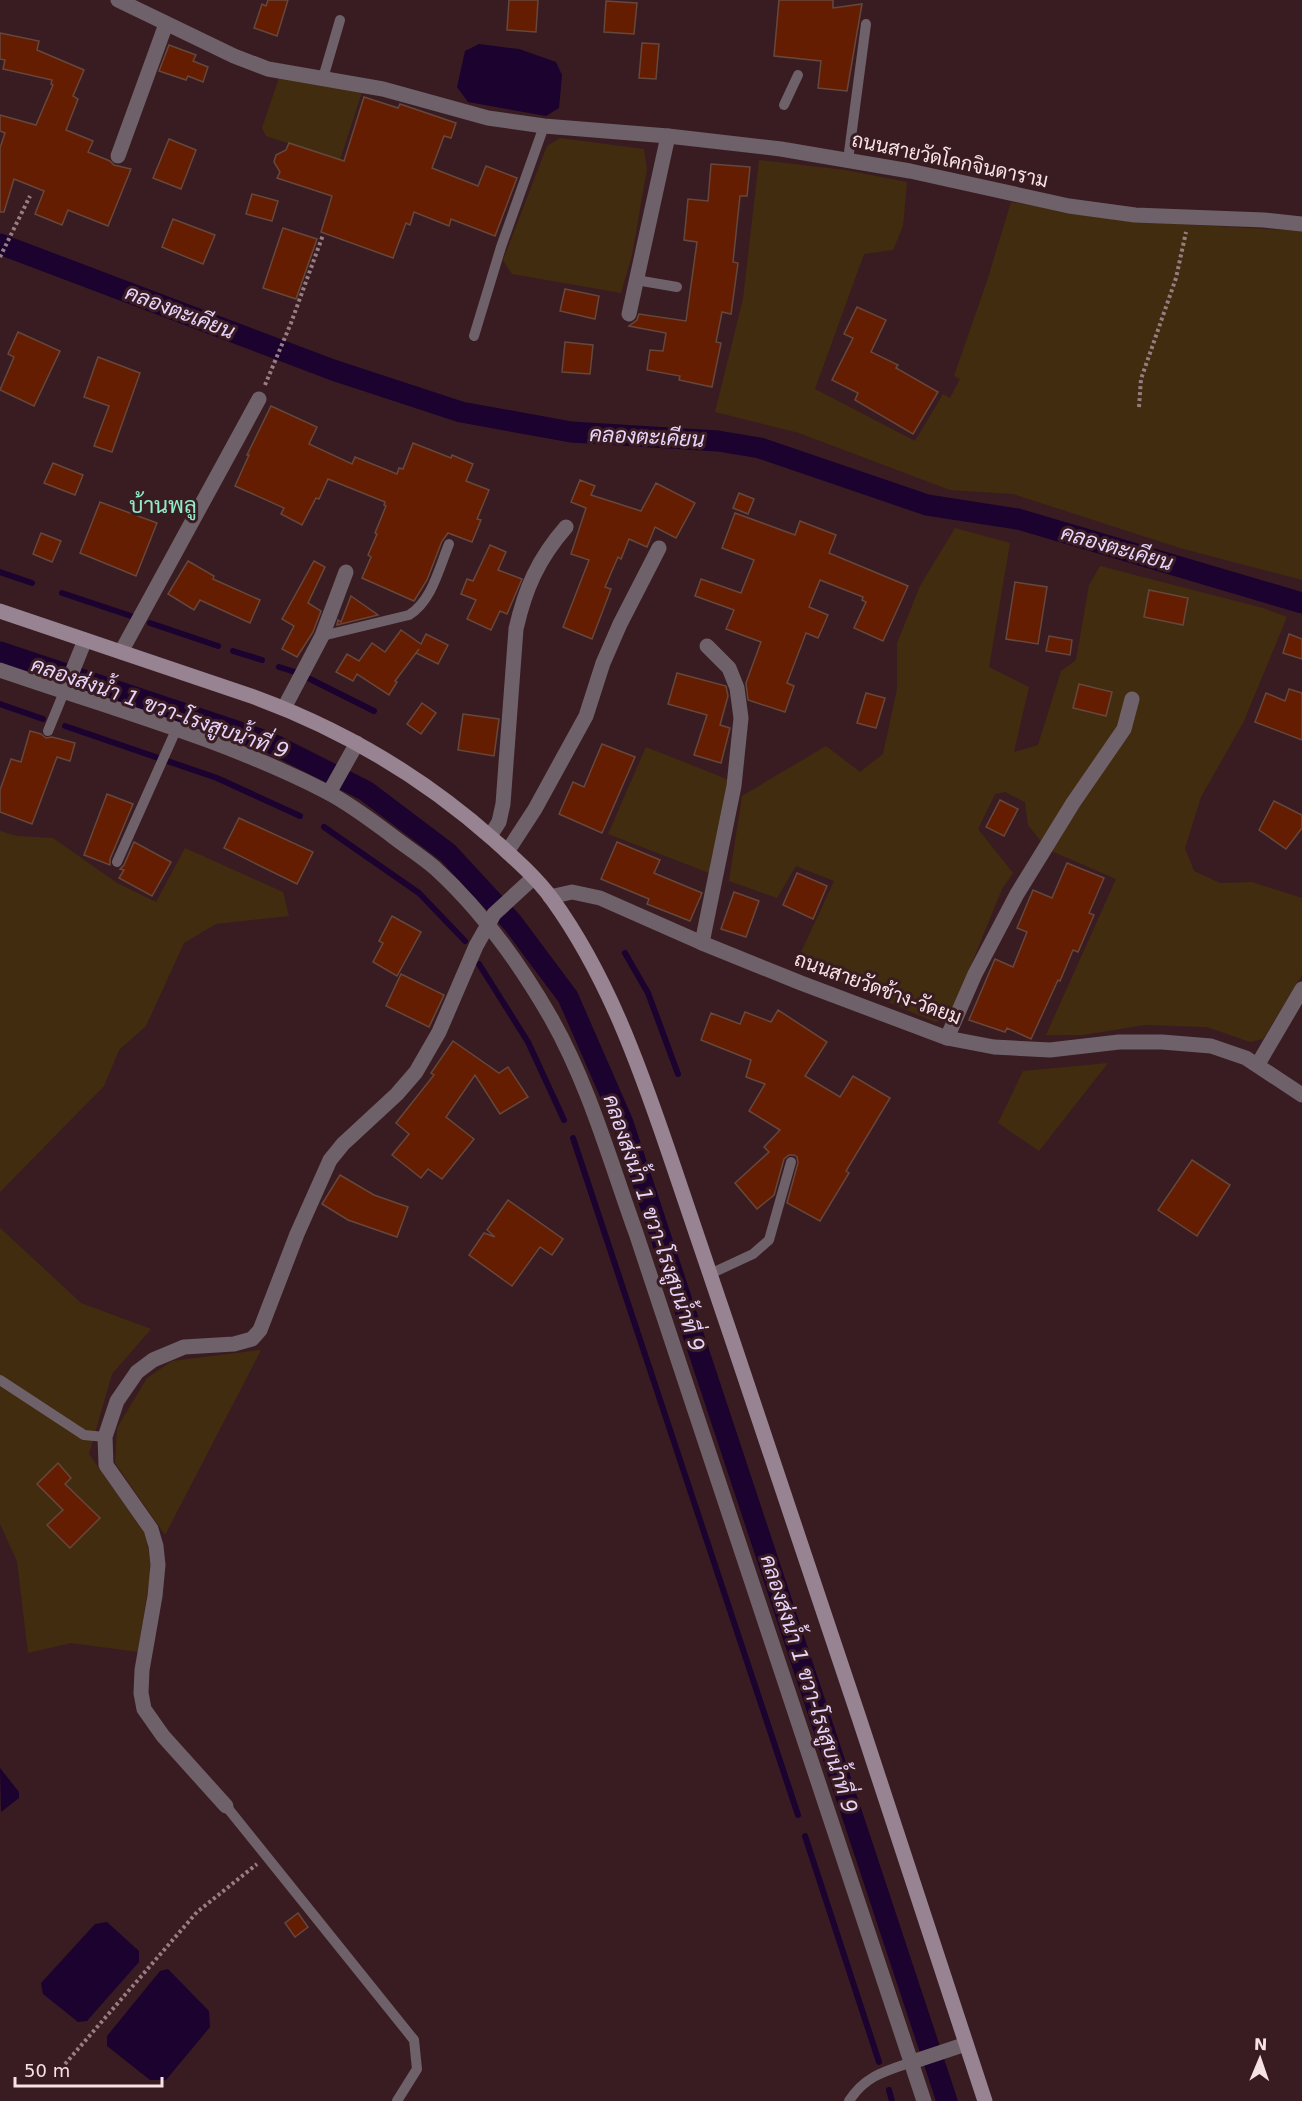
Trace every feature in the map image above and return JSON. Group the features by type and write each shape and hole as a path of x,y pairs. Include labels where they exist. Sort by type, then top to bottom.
{"main road":[{"path":"0,611 284,708 357,743 387,759 441,796 490,836 550,897 588,958 631,1045 813,1579 985,2101"}],"street":[{"name":"ถนนสายวัดโคกจินดาราม","path":"118,0 234,56 267,69 383,89 488,118 544,126 668,136 781,149 910,171 1069,206 1135,214 1302,224"},
{"path":"118,156 166,24"},
{"path":"629,314 668,136"},
{"path":"121,652 258,399"},
{"path":"490,836 499,822 503,804 516,629 521,605 537,565 549,546 566,527"},
{"path":"507,852 535,809 586,716 603,663 659,548"},
{"path":"284,708 322,636 346,572"},
{"path":"65,688 85,640"},
{"path":"702,944 734,786 741,718 736,688 729,668 707,646"},
{"path":"0,670 65,688 174,735 254,758 332,787 434,868 491,920 551,1018 575,1067 594,1116 917,2060 924,2101"},
{"path":"947,1038 975,974 1017,894 1073,803 1124,729 1132,699"},
{"path":"332,787 357,743"},
{"path":"226,1806 163,1736 144,1709 141,1693 142,1671 155,1596 158,1565 156,1546 151,1529 106,1465 105,1437 117,1401 137,1372 153,1360 184,1347 243,1342 252,1339 260,1330 297,1234 330,1160 343,1144 397,1094 416,1072 439,1032 476,946 491,920 533,878"},
{"name":"ถนนสายวัดช้าง-วัดยม","path":"550,897 572,892 600,898 702,944 801,984 947,1038 994,1047 1050,1050 1119,1042 1162,1042 1211,1046 1258,1064 1302,1095"},
{"path":"1258,1064 1302,989"},
{"path":"917,2060 966,2044"}],"lane":[{"path":"323,78 340,20"},
{"path":"848,160 866,24"},
{"path":"784,105 798,75"},
{"path":"474,336 501,247 544,126"},
{"path":"636,280 677,287"},
{"path":"322,636 409,615 418,609 432,585 449,544"},
{"path":"48,731 65,688"},
{"path":"117,862 174,735"},
{"path":"710,1274 753,1254 769,1240 791,1162"},
{"path":"0,1380 84,1436 105,1437"},
{"path":"226,1806 414,2040 417,2069 396,2101"},
{"path":"849,2101 857,2088 878,2074 917,2060"}],"path":[{"path":"0,257 30,196"},
{"path":"1139,407 1141,379 1176,278 1189,217"},
{"path":"270,375 323,235"},
{"path":"65,2064 197,1912 267,1856"}],"shaded area":[{"path":"479,44 519,49 556,62 562,75 559,108 546,116 468,102 457,87 465,51"},
{"path":"279,78 362,92 340,160 266,136 262,128"},
{"path":"560,138 644,149 647,169 632,255 621,293 512,274 503,260 547,146"},
{"path":"759,160 845,170 907,182 903,226 893,250 864,254 815,389 915,441 943,394 950,398 960,379 954,376 1011,202 1123,221 1302,231 1302,580 1180,548 1013,494 950,490 799,433 715,412 743,299"},
{"path":"955,528 1010,543 989,667 1029,687 1014,752 1038,745 1061,671 1076,660 1089,585 1100,566 1263,608 1287,617 1243,723 1201,797 1185,848 1194,871 1220,883 1252,882 1302,898 1302,975 1263,1039 1250,1042 1207,1027 1145,1025 1083,1035 1046,1035 1116,879 1047,849 1028,825 1025,802 1005,792 995,794 978,829 1013,873 1002,889 949,1019 935,1022 796,963 834,881 796,866 777,898 729,881 742,796 826,746 860,772 883,754 897,689 897,643 920,586"},
{"path":"646,747 729,780 712,874 608,834"},
{"path":"0,831 17,836 53,838 117,883 156,902 185,848 283,892 289,916 216,924 184,943 146,1026 119,1050 104,1086 0,1192"},
{"path":"1108,1063 1039,1151 998,1123 1023,1071"},
{"path":"0,1228 81,1303 151,1329 112,1374 89,1454 146,1535 151,1569 138,1652 71,1643 28,1653 17,1561 0,1524"},
{"path":"261,1350 165,1535 115,1463 117,1428 147,1378 172,1361"},
{"path":"0,1768 19,1792 19,1798 1,1812"},
{"path":"107,1922 139,1951 139,1962 87,2021 78,2022 43,1994 41,1983 95,1924"},
{"path":"168,1969 209,2011 210,2027 166,2080 150,2080 107,2046 107,2036 160,1971"}],"building":[{"path":"268,0 288,0 277,36 254,28 262,4 266,6"},
{"path":"509,0 538,0 536,32 507,30"},
{"path":"779,0 833,0 833,8 862,4 847,91 818,88 821,61 774,56"},
{"path":"606,1 637,3 634,34 604,32"},
{"path":"0,33 39,41 37,50 84,70 73,96 78,99 66,130 93,141 88,152 114,165 131,169 108,226 68,210 62,225 35,214 44,191 14,179 4,212 0,212 0,148 5,133 0,131 0,115 36,125 53,85 52,80 3,69 5,60 0,59"},
{"path":"642,43 659,44 656,79 639,78"},
{"path":"169,45 196,55 193,61 208,67 203,82 188,76 186,80 159,71"},
{"path":"364,97 398,108 400,104 456,123 451,138 444,136 432,168 478,186 486,166 517,178 495,236 451,219 449,226 414,212 410,225 406,223 393,258 321,232 332,196 277,178 280,172 274,162 276,155 286,150 289,143 344,161"},
{"path":"169,139 196,150 181,189 153,178"},
{"path":"711,164 750,167 747,196 740,196 733,262 738,263 731,314 722,312 716,342 721,343 712,387 679,380 680,376 647,370 650,350 663,351 666,333 629,326 637,320 639,314 686,321 697,242 684,240 688,199 708,201"},
{"path":"252,194 278,201 272,221 246,214"},
{"path":"173,219 215,235 203,264 162,247"},
{"path":"283,228 317,239 296,299 263,288"},
{"path":"565,289 599,296 595,319 560,311"},
{"path":"857,307 886,320 871,352 898,365 896,368 938,392 913,434 855,400 858,393 832,380 853,338 844,334"},
{"path":"18,332 60,351 34,406 0,390 14,357 8,354"},
{"path":"565,342 593,345 590,374 562,372"},
{"path":"98,357 140,373 112,452 94,446 109,406 84,397"},
{"path":"271,406 317,427 309,444 352,464 355,457 397,474 399,468 403,469 413,443 473,464 466,481 489,490 477,519 481,520 472,542 448,533 442,541 427,580 414,601 362,578 371,557 368,555 386,506 385,502 328,479 319,499 316,498 302,525 281,514 284,508 235,486"},
{"path":"53,463 83,475 75,495 44,483"},
{"path":"580,480 595,486 591,495 641,511 656,483 695,503 676,538 655,527 647,547 629,539 605,587 611,589 592,639 563,627 589,560 571,554 586,508 571,502"},
{"path":"739,493 754,499 748,514 733,508"},
{"path":"100,502 157,523 136,576 80,553"},
{"path":"735,513 795,535 800,521 836,535 829,553 908,586 883,641 854,628 866,602 862,600 863,597 820,580 809,607 828,615 818,638 806,633 787,683 794,686 785,712 748,700 746,683 761,642 726,629 734,610 695,596 701,579 741,593 754,560 722,548"},
{"path":"41,533 61,541 52,562 33,554"},
{"path":"490,545 506,552 498,570 522,579 507,614 500,611 491,630 467,619 476,600 461,594 467,579 473,581"},
{"path":"188,561 214,576 213,579 260,600 250,623 200,600 194,610 168,594"},
{"path":"314,561 325,567 308,603 321,611 313,632 297,657 282,649 294,626 282,619"},
{"path":"1015,582 1047,587 1038,644 1006,639"},
{"path":"1149,590 1188,598 1183,625 1144,617"},
{"path":"351,596 378,615 337,625 338,620 341,622"},
{"path":"401,630 421,644 426,634 448,645 438,664 416,653 395,681 397,682 389,695 357,674 353,681 336,672 347,654 359,661 372,643 385,652"},
{"path":"1289,634 1302,639 1302,659 1283,653"},
{"path":"1049,636 1072,640 1070,655 1046,651"},
{"path":"677,673 726,686 728,696 720,725 730,728 721,763 694,755 707,715 668,704"},
{"path":"1079,684 1112,692 1106,716 1073,708"},
{"path":"1289,689 1302,693 1302,740 1255,722 1266,693 1285,701"},
{"path":"866,693 885,698 876,728 857,723"},
{"path":"422,703 436,713 421,734 407,724"},
{"path":"463,714 499,719 494,756 458,750"},
{"path":"30,731 46,738 52,737 75,743 70,761 57,757 32,824 0,812 0,790 11,759 21,762"},
{"path":"602,744 635,757 602,833 559,814 573,782 584,787"},
{"path":"107,794 133,804 110,859 110,865 84,855"},
{"path":"1000,800 1018,809 1004,836 986,827"},
{"path":"1274,801 1302,815 1302,828 1286,849 1259,830"},
{"path":"239,818 313,852 297,884 224,848"},
{"path":"134,842 171,862 152,896 119,878 124,870 120,869"},
{"path":"617,842 660,860 654,873 702,893 690,921 647,904 649,899 601,879"},
{"path":"1067,863 1104,878 1089,913 1094,915 1078,952 1073,950 1031,1039 1007,1028 1005,1032 969,1020 995,959 1013,967 1027,932 1017,928 1033,890 1052,898"},
{"path":"797,873 827,886 813,919 783,905"},
{"path":"734,892 759,901 746,937 721,929"},
{"path":"392,916 421,932 397,976 373,962 383,943 379,941"},
{"path":"401,974 444,995 429,1027 386,1006"},
{"path":"778,1010 827,1042 805,1076 840,1097 853,1076 890,1098 846,1171 849,1173 820,1221 787,1203 798,1163 794,1155 789,1155 784,1159 774,1195 757,1209 735,1183 769,1152 764,1147 780,1130 749,1111 765,1084 746,1077 751,1060 701,1040 711,1013 740,1024 745,1012 771,1022"},
{"path":"453,1041 499,1073 508,1067 528,1097 500,1114 475,1075 446,1117 474,1139 442,1179 428,1169 421,1178 392,1155 409,1134 396,1123 434,1075 431,1073"},
{"path":"1192,1160 1230,1185 1197,1236 1158,1210"},
{"path":"340,1175 374,1195 408,1207 397,1237 348,1220 322,1204"},
{"path":"508,1200 563,1239 552,1255 540,1247 512,1286 469,1255 484,1233 495,1237 487,1230"},
{"path":"58,1463 71,1478 65,1484 100,1518 70,1548 47,1525 63,1510 37,1484"},
{"path":"298,1913 308,1927 295,1937 285,1923"}],"waterway":[{"name":"คลองตะเคียน","path":"0,244 333,370 461,412 571,432 718,441 760,448 927,505 1018,519 1302,603"},
{"path":"0,572 32,583"},
{"path":"62,593 131,616"},
{"path":"150,623 218,646"},
{"path":"233,651 262,660"},
{"name":"คลองส่งน้ำ 1 ขวา-โรงสูบน้ำที่ 9","path":"0,652 269,742 366,791 448,853 512,922 568,997 623,1123 947,2101"},
{"path":"279,667 295,672"},
{"path":"310,679 374,711"},
{"path":"0,704 43,719"},
{"path":"65,726 217,778 300,816"},
{"path":"324,827 419,893 465,941"},
{"path":"625,953 648,993 678,1074"},
{"path":"479,964 528,1042 564,1120"},
{"path":"573,1138 798,1815"},
{"path":"805,1836 879,2062"},
{"path":"889,2090 892,2101"}],"district":[{"name":"บ้านพลู","path":"163,505"}]}
